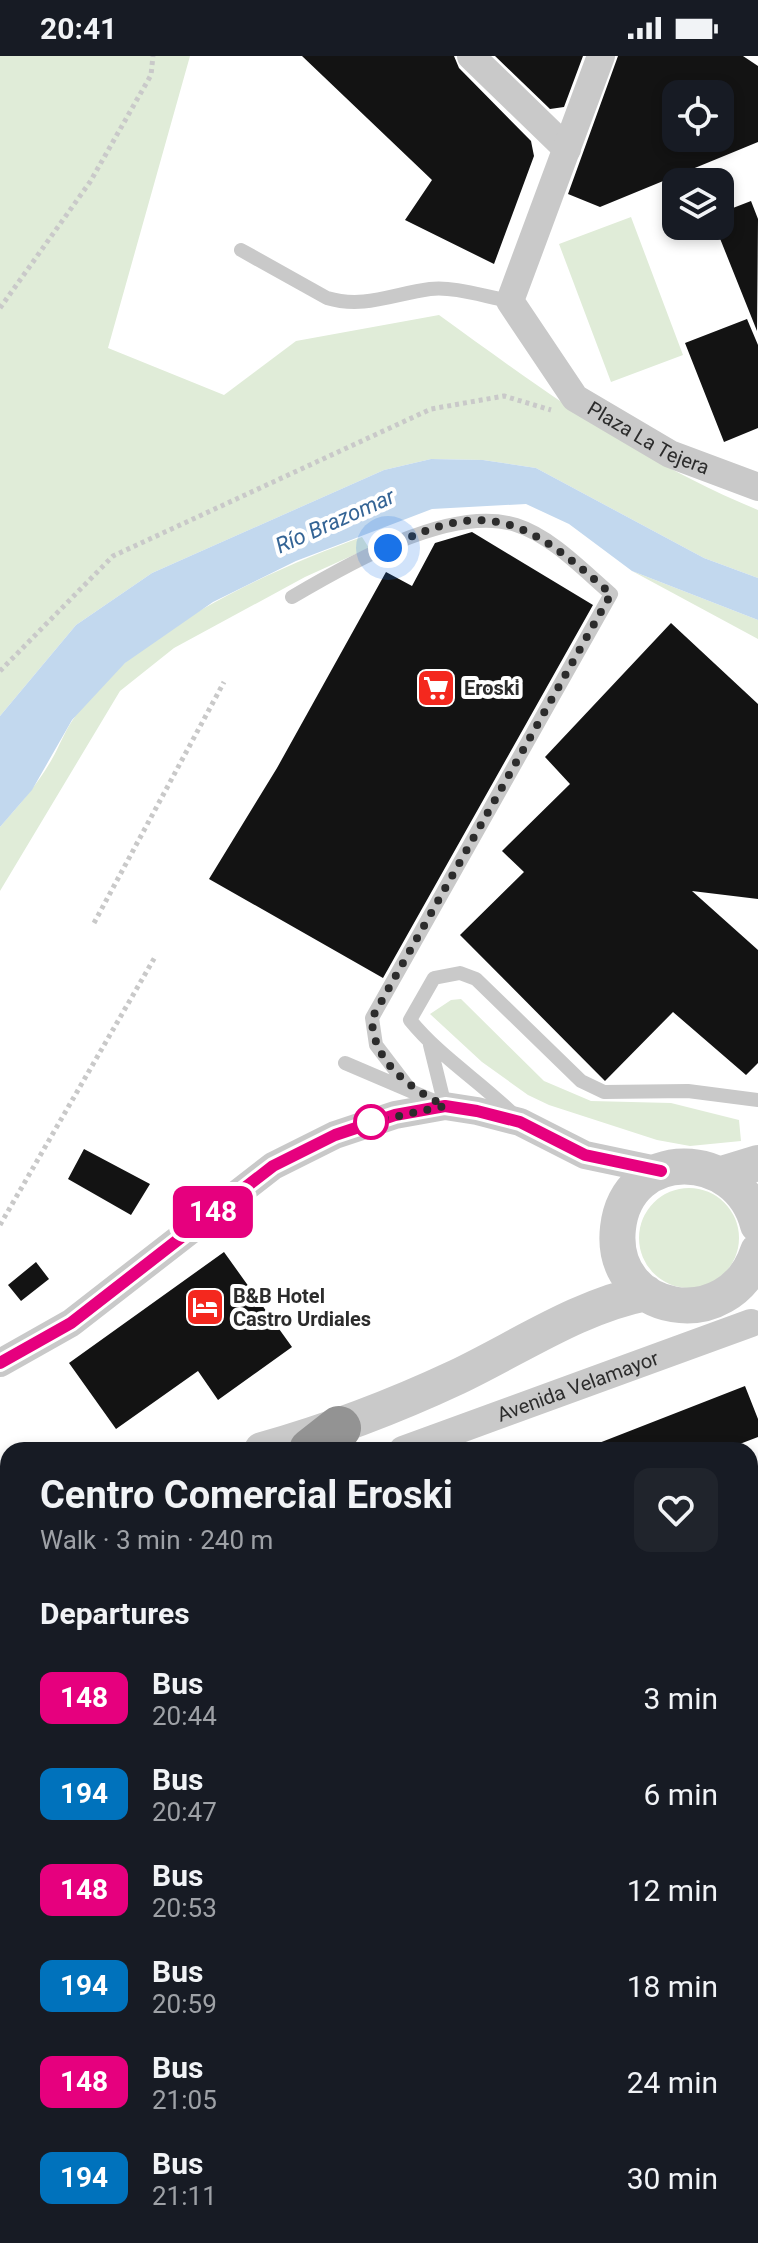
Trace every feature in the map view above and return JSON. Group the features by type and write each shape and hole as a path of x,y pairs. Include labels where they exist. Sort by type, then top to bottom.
{"street":[{"path":"471,56 567,149"},
{"path":"510,301 601,56"},
{"name":"Plaza La Tejera","path":"510,301 575,398 670,454 758,487"},
{"path":"0,1363 71,1323 273,1166 297,1152 382,1119 445,1106 520,1122 585,1155 661,1171 692,1166 722,1174 741,1188 754,1208 758,1225"},
{"path":"585,1155 627,1202"},
{"path":"722,1174 758,1163"},
{"path":"661,1171 636,1189 627,1202 618,1228 621,1256 627,1270 646,1293 678,1306 713,1303 729,1295 756,1267"},
{"path":"581,1315 605,1286 621,1256"},
{"path":"325,1439 581,1315 620,1298 646,1293"},
{"path":"713,1303 754,1327"},
{"name":"Avenida Velamayor","path":"426,1442 754,1327"}],"lane":[{"path":"241,250 327,298 342,302 366,304 434,288 510,301"},
{"path":"292,597 404,539 467,519 492,519 519,526 570,558 611,594 372,1018 376,1045 408,1087"},
{"path":"520,1122 490,1090 430,1044 410,1020 434,978 460,973 476,979 581,1081 604,1092 688,1091 758,1100"},
{"path":"430,1044 445,1106"},
{"path":"345,1063 384,1081 408,1087 445,1106"}],"path":[{"path":"0,308 90,182 151,75 153,56"},
{"path":"0,671 113,556 431,409 504,396 561,413"},
{"path":"94,923 224,682"},
{"path":"0,1225 155,957"}],"green space":[{"path":"0,56 190,56 108,348 224,395 296,341 439,315 592,422 672,469 758,510 758,578 704,558 536,468 483,460 431,459 384,470 152,573 76,625 0,716"},
{"path":"631,217 683,355 611,382 559,244"},
{"path":"362,537 369,548 305,577 174,648 120,691 0,891 0,827 41,777 72,721 97,690 128,660 203,609 285,568"},
{"path":"632,571 758,620 758,639"},
{"path":"461,999 544,1081 591,1101 671,1103 739,1120 741,1141 690,1146 657,1140 549,1105 528,1095 482,1062 430,1014 451,1000"},
{"path":"689,1188 708,1192 724,1203 735,1219 739,1238 735,1257 724,1273 708,1284 689,1288 670,1284 654,1273 643,1257 639,1238 643,1219 654,1203 670,1192"}],"water":[{"name":"Río Brazomar","path":"431,459 483,460 536,468 704,558 758,578 758,620 632,571 569,524 526,504 432,509 296,561 213,602 125,663 72,720 32,790 0,827 0,716 76,625 152,573 384,470"}],"building":[{"path":"302,56 454,56 459,68 531,141 534,156 494,264 405,220 432,180"},
{"path":"495,56 583,56 564,107 550,109"},
{"path":"618,56 743,56 758,66 758,142 734,152 734,80 662,80 662,152 734,152 695,168 662,168 662,181 600,207 568,194"},
{"path":"751,201 758,219 757,331 721,240 734,240 734,208"},
{"path":"747,319 758,345 758,428 724,442 685,343"},
{"name":"Eroski","path":"472,532 593,605 383,978 209,879 277,768 386,572 412,586 435,543"},
{"path":"671,623 758,704 758,899 692,891 758,950 758,1063 746,1075 673,1012 605,1081 460,935 524,872 502,851 570,784 545,757"},
{"path":"84,1149 150,1184 131,1215 68,1179"},
{"name":"B&B Hotel Castro Urdiales","path":"224,1252 292,1347 218,1400 198,1371 116,1429 69,1363"},
{"path":"36,1262 49,1279 21,1301 8,1285"},
{"path":"745,1386 758,1419 758,1437 745,1442 602,1442"}],"bus line":[{"name":"148","path":"0,1363 71,1323 273,1166 335,1135 395,1115 445,1106 477,1111 520,1122 585,1155 661,1171"}],"place":[{"name":"Eroski","path":"436,688"},
{"name":"B&B Hotel Castro Urdiales","path":"205,1307"}],"route":[{"path":"371,1122 445,1106 408,1087 376,1045 372,1018 611,594 570,558 519,526 492,519 467,519 404,539 388,548"}]}
